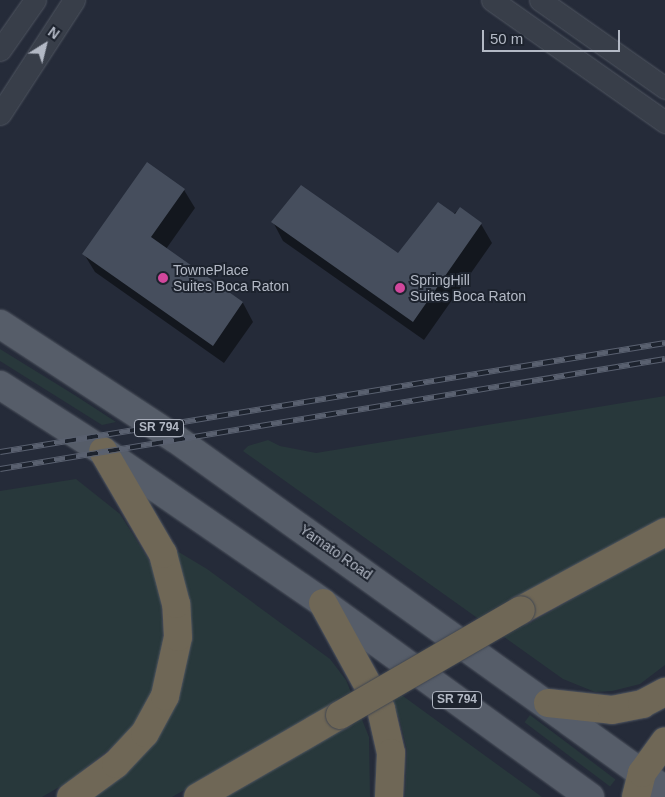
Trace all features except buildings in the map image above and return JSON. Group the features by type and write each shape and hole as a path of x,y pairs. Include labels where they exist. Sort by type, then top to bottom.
{"highway":[{"path":"71,797 116,764 145,733 165,696 178,637 176,604 163,554 103,451"},
{"path":"198,797 521,610 665,532"},
{"path":"323,604 381,709 391,753 389,797"},
{"path":"548,703 599,710 617,709 650,701 665,692"},
{"path":"639,785 665,741"}],"main road":[{"name":"Yamato Road","path":"0,324 176,439 548,703 639,785 665,790"},
{"name":"SR 794","path":"0,386 103,451 323,604 590,797"}],"street":[{"path":"0,50 35,0"},
{"path":"0,114 74,0"},
{"path":"492,0 665,122"},
{"path":"540,0 665,88"}],"shaded area":[{"path":"0,349 116,422 102,425 0,361"},
{"path":"665,396 665,518 502,605 528,624 665,547 665,665 640,684 612,691 595,692 563,679 243,451 248,446 268,440 280,446 316,453"},
{"path":"76,479 120,514 152,565 161,603 163,638 154,684 145,708 126,736 68,782 42,797 0,797 0,491"},
{"path":"177,551 207,569 330,659 346,680 369,737 370,797 224,797 283,734 172,797 83,797 160,726 173,553"},
{"path":"385,683 542,797 405,797 407,750 400,721"},
{"path":"530,715 615,779 610,787 525,722"}],"railway":[{"path":"0,452 665,343"},
{"path":"0,469 665,359"}],"place":[{"name":"TownePlace Suites Boca Raton","path":"163,278"},
{"name":"SpringHill Suites Boca Raton","path":"400,288"}]}
